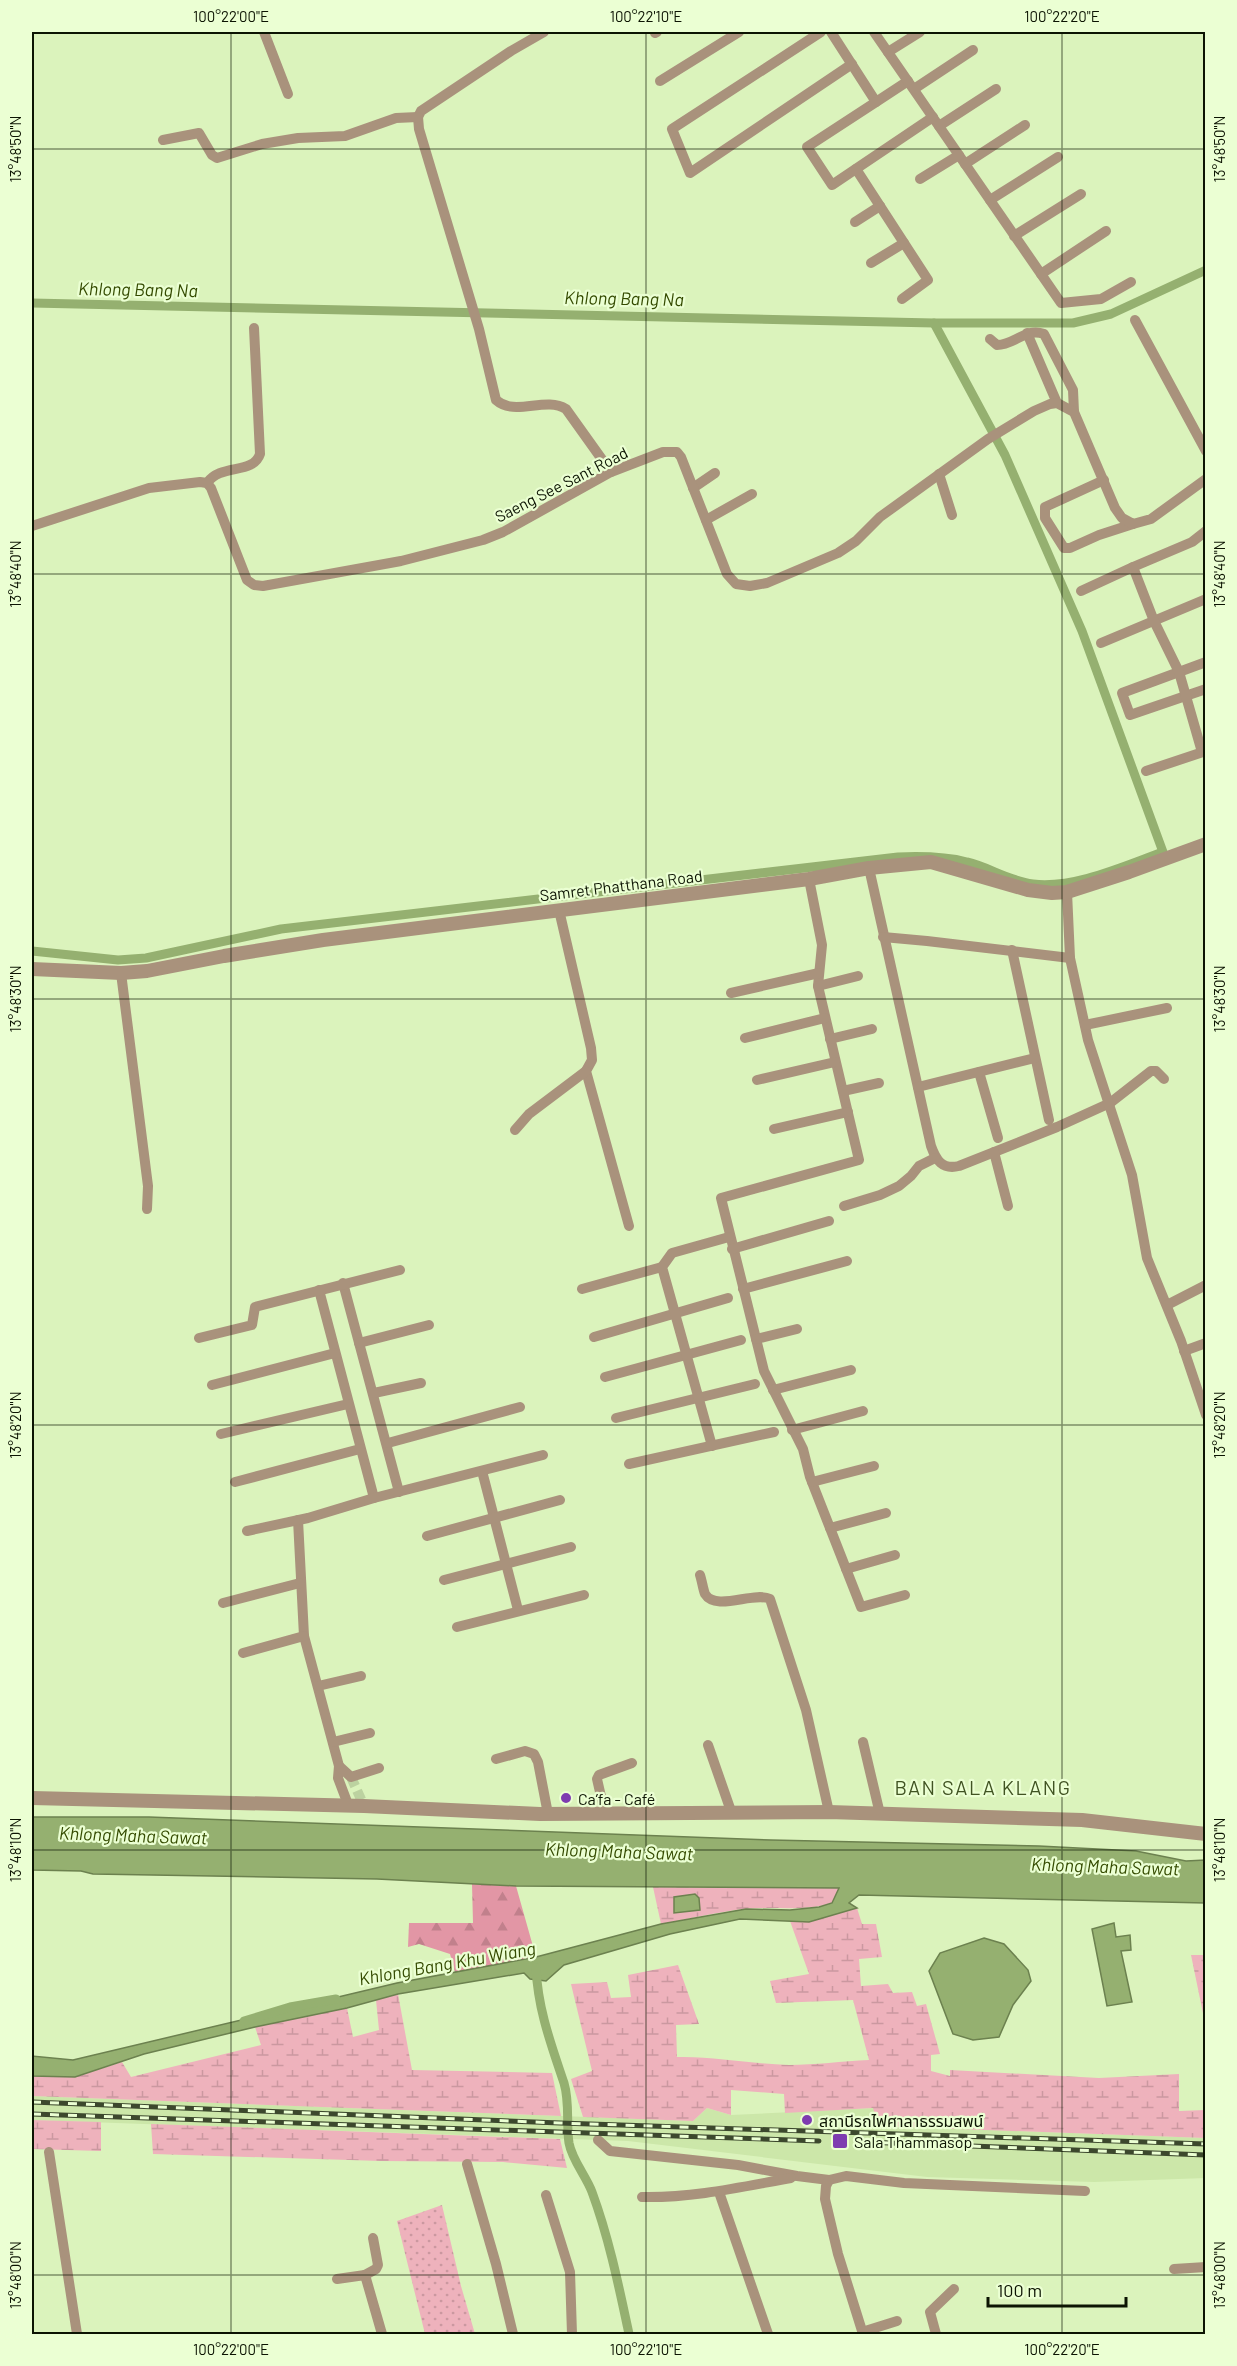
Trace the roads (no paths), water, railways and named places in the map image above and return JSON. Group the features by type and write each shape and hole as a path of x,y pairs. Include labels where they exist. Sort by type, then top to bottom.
{"street":[{"path":"264,32 288,94"},
{"path":"544,32 511,51 422,111 418,117 422,141 479,329 496,400 501,405 550,404 566,409 611,472"},
{"path":"660,81 739,32"},
{"path":"821,32 672,129 690,173 852,64"},
{"path":"831,32 876,102"},
{"path":"874,32 1061,303 1101,299 1131,282"},
{"path":"888,52 920,32"},
{"path":"973,50 876,102 807,147 832,185 936,121 996,89"},
{"path":"163,140 199,133 212,155 217,158 261,144 298,138 345,136 396,118 418,117"},
{"path":"920,180 1025,125"},
{"path":"990,200 1058,157"},
{"path":"856,169 928,280 902,299"},
{"path":"1014,236 1081,194"},
{"path":"855,222 880,206"},
{"path":"1041,274 1106,231"},
{"path":"871,263 904,243"},
{"path":"1135,320 1206,451"},
{"path":"32,526 149,488 207,483 216,473 252,465 258,460 260,454 254,328"},
{"path":"1027,333 1057,403 1074,412"},
{"path":"990,339 997,345 1010,344 1027,333 1044,334 1073,390 1074,412 1115,508 1122,518 1133,524"},
{"name":"Saeng See Sant Road","path":"207,483 247,580 257,586 401,561 483,540 502,532 611,472 655,454 677,452 681,457 727,574 736,584 750,586 767,583 838,553 856,541 880,517 988,439 1008,429 1034,411 1057,403"},
{"path":"693,488 715,473"},
{"path":"939,474 952,515"},
{"path":"1104,480 1047,505 1043,509 1045,518 1064,548 1070,548 1098,535 1151,519 1206,480"},
{"path":"706,520 752,494"},
{"path":"1081,591 1192,542 1206,531"},
{"path":"1133,567 1154,621 1179,672 1204,752 1146,771"},
{"path":"1101,643 1206,599"},
{"path":"1206,662 1122,693 1130,715 1206,689"},
{"name":"Samret Phatthana Road","path":"32,969 122,973 147,971 323,940 809,879 869,868 931,862 1028,890 1067,892 1206,844"},
{"path":"869,868 883,938 935,1158 943,1166 951,1168 994,1152 1110,1103 1152,1071 1156,1071 1164,1079"},
{"path":"809,879 822,945 818,986 859,1160 721,1198 764,1371 803,1449 812,1482 861,1607 905,1595"},
{"path":"1067,892 1070,958 1085,1025 1132,1175 1148,1258 1204,1408"},
{"path":"514,1130 529,1114 586,1071 592,1060 558,910"},
{"path":"883,938 1070,958"},
{"path":"1012,951 1049,1120"},
{"path":"122,973 148,1186 147,1209"},
{"path":"731,993 819,973"},
{"path":"818,986 858,976"},
{"path":"1085,1025 1167,1008"},
{"path":"745,1038 825,1018"},
{"path":"830,1039 872,1029"},
{"path":"918,1087 1035,1058"},
{"path":"757,1080 836,1062"},
{"path":"586,1071 629,1226"},
{"path":"979,1072 998,1138"},
{"path":"843,1091 879,1083"},
{"path":"774,1129 848,1112"},
{"path":"994,1152 1008,1206"},
{"path":"844,1206 880,1196 899,1186 912,1176 919,1166 935,1158"},
{"path":"732,1249 829,1221"},
{"path":"582,1289 662,1267 672,1253 729,1237"},
{"path":"743,1289 847,1262"},
{"path":"662,1267 712,1446"},
{"path":"199,1338 252,1325 255,1307 400,1270"},
{"path":"343,1284 399,1492"},
{"path":"1167,1305 1206,1285"},
{"path":"319,1290 374,1498"},
{"path":"594,1337 729,1298"},
{"path":"359,1343 429,1325"},
{"path":"756,1339 797,1329"},
{"path":"605,1377 741,1340"},
{"path":"1184,1351 1206,1343"},
{"path":"212,1385 335,1353"},
{"path":"773,1390 851,1370"},
{"path":"374,1393 421,1383"},
{"path":"616,1418 754,1384"},
{"path":"221,1434 348,1404"},
{"path":"387,1443 520,1407"},
{"path":"792,1430 863,1411"},
{"path":"629,1464 774,1432"},
{"path":"235,1482 360,1449"},
{"path":"247,1531 298,1520 543,1455"},
{"path":"812,1482 874,1466"},
{"path":"482,1471 518,1610"},
{"path":"427,1536 560,1500"},
{"path":"830,1528 886,1513"},
{"path":"298,1520 304,1636 339,1766 338,1778 349,1807"},
{"path":"444,1580 571,1547"},
{"path":"846,1569 896,1555"},
{"path":"700,1575 706,1595 711,1599 729,1602 759,1597 770,1599 806,1710 829,1812"},
{"path":"223,1604 300,1583"},
{"path":"457,1627 584,1595"},
{"path":"243,1653 304,1636"},
{"path":"318,1686 361,1676"},
{"path":"333,1742 370,1732"},
{"path":"863,1742 880,1814"},
{"path":"708,1745 732,1814"},
{"path":"496,1759 525,1751 534,1754 538,1762 548,1814"},
{"path":"605,1814 597,1779 599,1775 632,1763"},
{"path":"339,1766 351,1777 379,1768"},
{"path":"32,1798 548,1814 829,1812 1082,1820 1206,1834"},
{"path":"598,2140 610,2151 738,2165 829,2180 846,2176 904,2183 1085,2191"},
{"path":"49,2152 77,2334"},
{"path":"467,2164 496,2264 513,2334"},
{"path":"642,2197 677,2198 797,2176"},
{"path":"829,2180 825,2199 838,2254 862,2333 897,2321"},
{"path":"719,2192 768,2334"},
{"path":"546,2195 570,2272 572,2334"},
{"path":"337,2278 365,2275 376,2269 378,2265 373,2238"},
{"path":"1174,2269 1206,2267"},
{"path":"365,2275 382,2334"},
{"path":"936,2334 930,2312 954,2289"}],"water":[{"name":"Khlong Maha Sawat","path":"32,1817 149,1817 1136,1851 1186,1861 1205,1860 1205,1903 859,1895 849,1903 857,1908 809,1922 740,1919 670,1934 564,1965 546,1981 530,1979 524,1973 398,1994 347,2008 255,2027 144,2054 75,2077 32,2076 32,2056 73,2060 397,1983 536,1957 661,1924 746,1909 790,1910 819,1907 832,1903 839,1888 516,1886 377,1879 93,1874 81,1871 32,1870"},
{"path":"695,1894 699,1898 700,1910 674,1913 674,1897"},
{"path":"1114,1923 1116,1937 1130,1935 1131,1950 1121,1951 1132,2002 1107,2006 1092,1929"},
{"path":"984,1938 1004,1944 1028,1970 1031,1981 1013,2005 999,2037 973,2040 953,2034 929,1971 940,1953"}],"waterway":[{"name":"Khlong Bang Na","path":"32,303 934,323 1073,323 1111,314 1206,270"},
{"path":"32,951 118,960 146,958 281,929 898,857 958,860 1024,882 1049,885 1082,880 1163,852 1082,631 1005,455 934,323"},
{"path":"536,1968 542,2013 566,2090 569,2143 589,2186 604,2227 629,2334"},
{"name":"Khlong Bang Khu Wiang","path":"244,2021 290,2007 336,1999"}],"tunnel":[{"path":"351,1777 364,1806"}],"railway":[{"path":"32,2102 560,2123 1206,2144"},
{"path":"32,2114 819,2141"},
{"path":"864,2142 1206,2155"}],"place":[{"name":"Ca’fa - Café","path":"566,1798"},
{"name":"สถานีรถไฟศาลาธรรมสพน์","path":"807,2120"},
{"name":"Sala Thammasop","path":"840,2141"}],"district":[{"name":"BAN SALA KLANG","path":"983,1787"}]}
